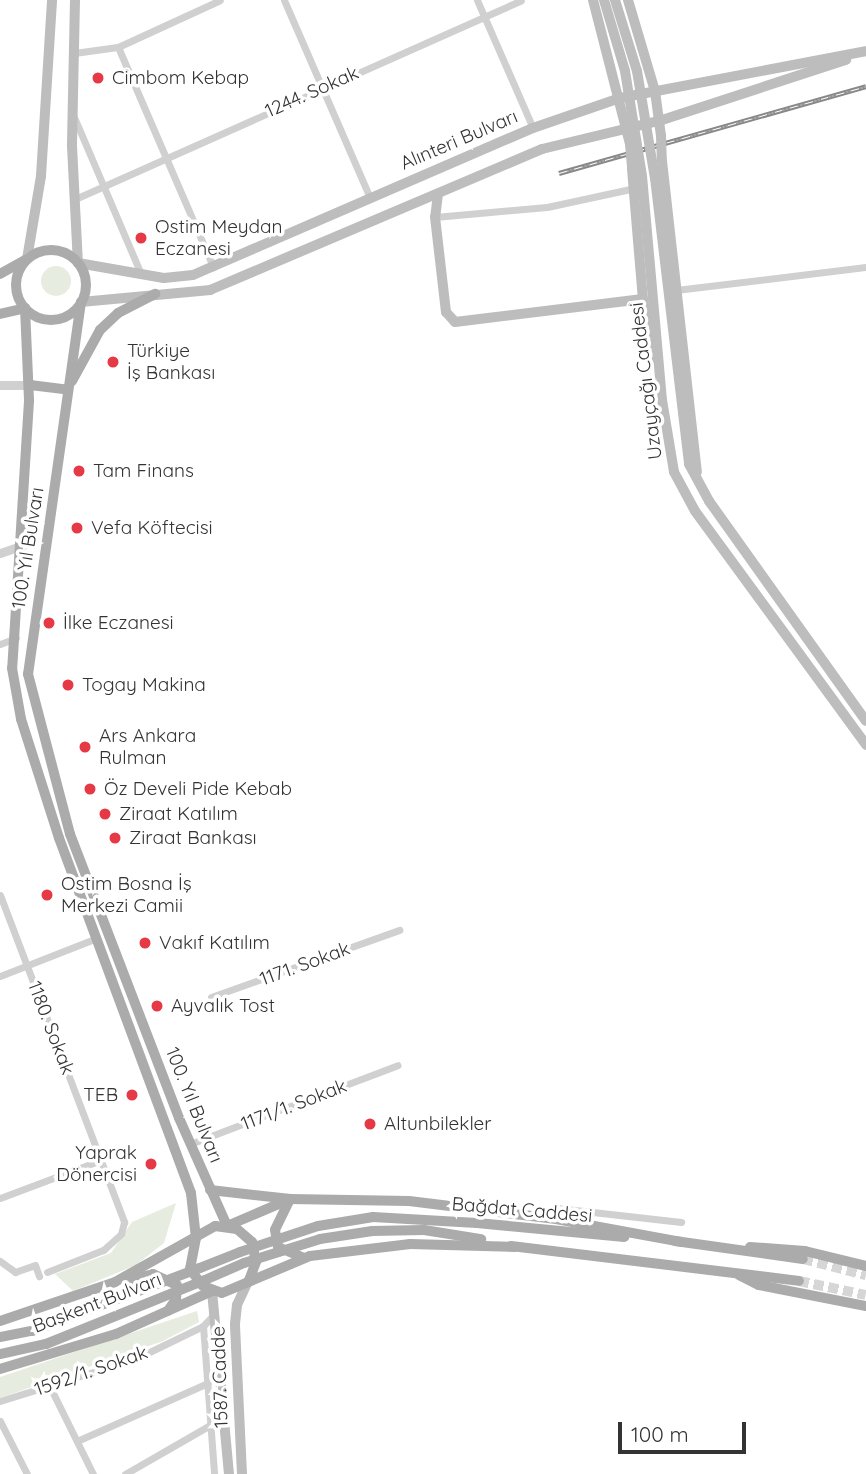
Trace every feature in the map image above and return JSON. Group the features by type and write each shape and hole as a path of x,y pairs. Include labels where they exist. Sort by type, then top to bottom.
{"main road":[{"path":"52,0 41,176 27,259 16,279 25,308 36,316 56,319 81,302 85,282 78,263 75,199 75,0"},
{"path":"593,0 620,98 629,144 643,299 662,400"},
{"name":"Uzayçağı Caddesi","path":"604,0 625,71 642,176 662,400 674,472 695,512 866,745"},
{"name":"Uzayçağı Caddesi","path":"615,0 637,71 654,178 680,420 689,464 697,472 709,502 866,721"},
{"path":"628,0 655,91 697,472"},
{"name":"Alınteri Bulvarı","path":"78,263 141,274 192,275 533,128 620,98 866,52"},
{"name":"Alınteri Bulvarı","path":"81,302 210,290 541,149 659,121 866,52"},
{"name":"Uzayçağı Caddesi","path":"438,194 435,217 446,312 455,322 643,299"},
{"path":"422,200 435,217"},
{"path":"0,274 48,250 59,251 78,263"},
{"path":"30,385 68,390 100,330 137,300 155,294"},
{"name":"100. Yıl Bulvarı","path":"81,302 28,674 70,834 190,1144 227,1226"},
{"path":"0,314 25,308"},
{"name":"100. Yıl Bulvarı","path":"25,308 30,385 23,545 12,668 21,719 97,938 191,1193 196,1238"},
{"path":"191,1193 204,1197 210,1190 290,1199 409,1201 556,1219 681,1242"},
{"path":"116,1282 215,1226 227,1226 290,1199"},
{"path":"290,1199 275,1230 278,1247 304,1258"},
{"name":"Bağdat Caddesi","path":"242,1258 318,1226 373,1217 477,1223 681,1242 803,1259"},
{"path":"227,1226 252,1242 256,1262 248,1281"},
{"name":"Bağdat Caddesi","path":"242,1258 320,1239 372,1231 424,1230 515,1247 727,1270 799,1281"},
{"path":"196,1238 190,1269 212,1291"},
{"path":"0,1369 116,1334 212,1291 232,1292 248,1281 304,1258 388,1245 515,1247"},
{"path":"733,1248 805,1251 866,1266"},
{"name":"Başkent Bulvarı","path":"0,1337 32,1331 200,1268 242,1258"},
{"name":"Başkent Bulvarı","path":"0,1354 46,1344 205,1280 242,1258"},
{"path":"727,1270 759,1285 866,1306"},
{"path":"0,1321 116,1282 153,1274 164,1276 177,1285 176,1299 168,1311"},
{"name":"1587. Cadde","path":"242,1474 235,1324 237,1305 248,1281"},
{"name":"1587. Cadde","path":"212,1291 229,1474"}],"street":[{"path":"74,53 118,47 220,0"},
{"path":"284,0 370,198"},
{"path":"477,0 533,128"},
{"name":"1244. Sokak","path":"75,199 521,0"},
{"path":"118,47 213,267"},
{"path":"73,114 141,274"},
{"path":"435,217 547,207 635,188"},
{"path":"676,290 866,267"},
{"path":"0,385 30,385"},
{"path":"0,553 23,545"},
{"path":"0,644 16,638"},
{"name":"1180. Sokak","path":"0,895 124,1222 121,1234 103,1250 43,1274 35,1265 15,1272 0,1261"},
{"name":"1171. Sokak","path":"211,997 399,930"},
{"path":"0,976 97,938"},
{"name":"1171/1. Sokak","path":"190,1144 398,1065"},
{"path":"0,1198 102,1160"},
{"path":"557,1208 681,1222"},
{"name":"1592/1. Sokak","path":"0,1401 135,1359 202,1326 214,1314"},
{"path":"202,1326 214,1474"},
{"path":"77,1441 208,1382"},
{"path":"50,1387 93,1474"},
{"path":"0,1421 27,1474"},
{"path":"125,1474 212,1424"}],"shaded area":[{"path":"56,266 67,270 71,281 67,292 56,296 45,292 41,281 45,270"},
{"path":"176,1203 164,1243 136,1265 73,1291 55,1274 111,1253 132,1222"},
{"path":"197,1311 199,1322 163,1341 0,1398 0,1377"}],"tunnel":[{"path":"803,1259 866,1275"},
{"path":"799,1281 866,1295"}],"railway":[{"path":"559,173 866,86"}],"place":[{"name":"Cimbom Kebap","path":"98,78"},
{"name":"Ostim Meydan Eczanesi","path":"141,238"},
{"name":"Türkiye İş Bankası","path":"113,362"},
{"name":"Tam Finans","path":"79,471"},
{"name":"Vefa Köftecisi","path":"77,528"},
{"name":"İlke Eczanesi","path":"49,623"},
{"name":"Togay Makina","path":"68,685"},
{"name":"Ars Ankara Rulman","path":"85,747"},
{"name":"Öz Develi Pide Kebab","path":"90,789"},
{"name":"Ziraat Katılım","path":"105,814"},
{"name":"Ziraat Bankası","path":"115,838"},
{"name":"Ostim Bosna İş Merkezi Camii","path":"47,895"},
{"name":"Vakıf Katılım","path":"145,943"},
{"name":"Ayvalık Tost","path":"157,1006"},
{"name":"TEB","path":"132,1095"},
{"name":"Altunbilekler","path":"370,1124"},
{"name":"Yaprak Dönercisi","path":"151,1164"}]}
